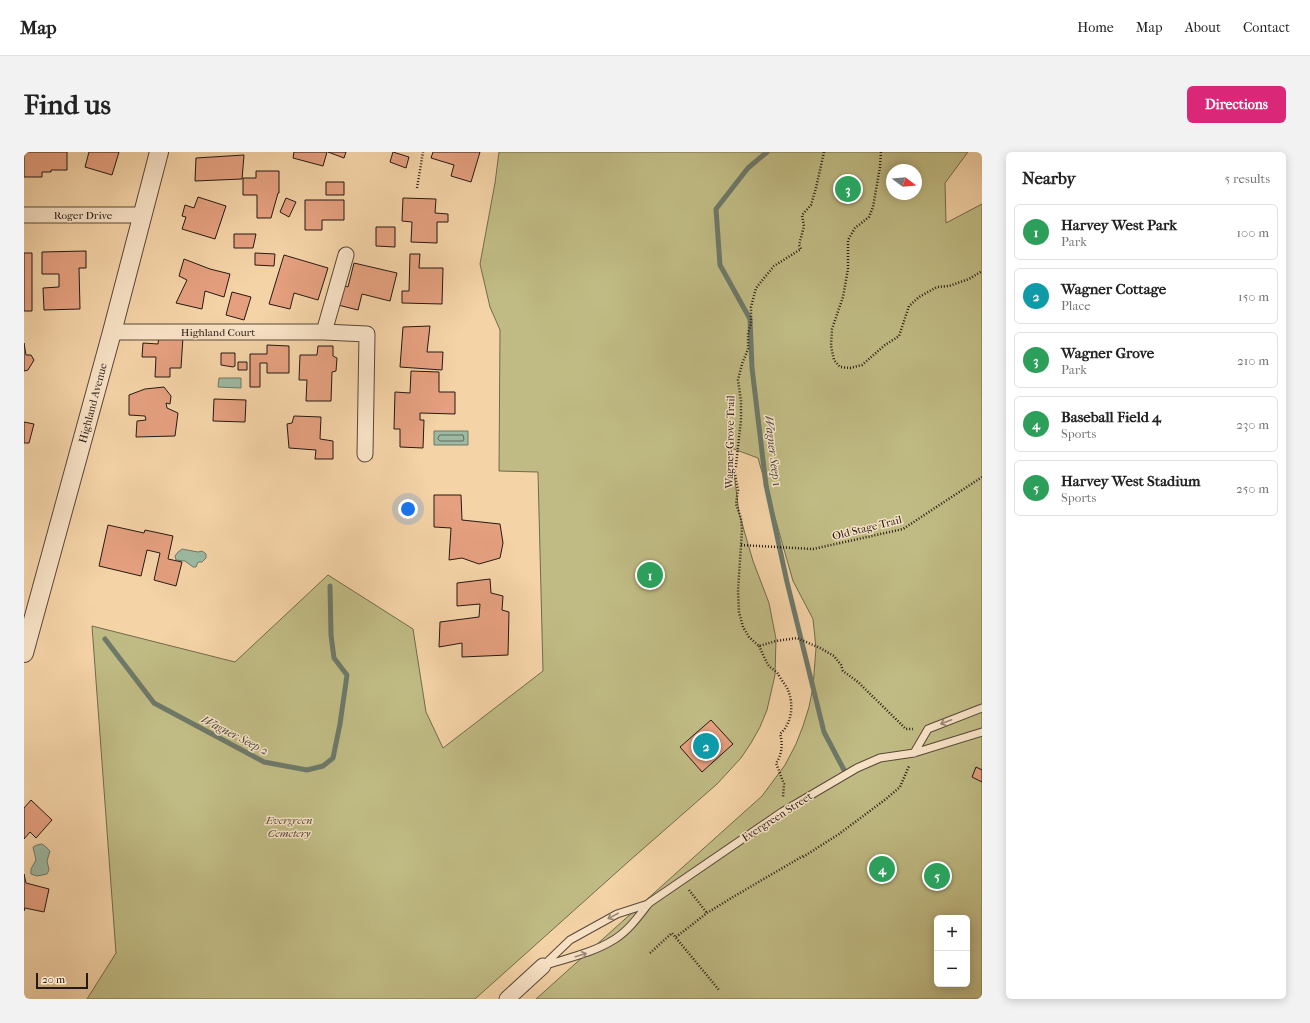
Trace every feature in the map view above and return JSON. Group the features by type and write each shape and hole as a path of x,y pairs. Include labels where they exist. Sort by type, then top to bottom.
{"street":[{"name":"Highland Avenue","path":"24,653 112,332 159,152"},
{"name":"Roger Drive","path":"24,215 142,215"},
{"path":"324,332 346,255"},
{"name":"Highland Court","path":"112,332 324,332 367,334 365,454"},
{"name":"Evergreen Street","path":"506,999 544,966"}],"lane":[{"path":"914,753 928,729 982,708"},
{"name":"Evergreen Street","path":"544,966 570,940 617,914 649,903 782,812 857,768 880,758 914,753 982,732"},
{"name":"Evergreen Street","path":"544,966 593,951 616,938 635,922 649,903"}],"path":[{"path":"417,188 423,152"},
{"name":"Wagner Grove Trail","path":"782,812 784,784 776,763 780,756 782,746 780,734 786,728 791,717 790,698 786,686 783,684 778,674 770,667 759,646 749,637 743,627 739,612 738,585 742,530 741,518 736,504 738,490 735,474 741,420 741,401 738,380 748,349 748,332 751,324 751,307 756,288 774,266 801,249 799,245 804,226 802,215 810,204 816,188 824,152"},
{"path":"881,152 873,207 869,217 855,228 848,240 848,269 843,297 832,329 831,346 834,360 840,367 850,368 862,365 885,345 899,336 909,306 919,297 936,287 949,286 969,279 982,271"},
{"name":"Old Stage Trail","path":"741,545 813,549 903,529 982,477"},
{"path":"759,646 776,641 797,638 806,642 834,656 842,665 843,671 858,682 906,729 928,729"},
{"path":"676,937 707,913 732,897 839,834 900,787 910,764"},
{"path":"682,880 707,913"},
{"path":"650,953 672,933 719,990"}],"green space":[{"name":"Evergreen Cemetery","path":"499,152 968,152 945,183 946,223 982,204 982,999 536,999 762,796 785,765 803,726 813,687 816,648 813,619 793,581 758,458 731,448 739,513 753,561 769,603 776,639 775,675 767,710 760,727 741,758 717,784 475,999 87,999 116,953 92,626 235,662 328,575 413,629 426,712 443,748 543,671 538,472 499,471 500,330 490,307 480,264 495,183"}],"water":[{"path":"219,378 241,378 241,388 218,387"},
{"path":"434,431 468,431 468,445 434,445"},
{"path":"182,549 198,552 202,551 206,554 206,558 202,562 198,562 196,567 193,567 185,561 176,560 175,556"},
{"path":"42,844 50,851 47,861 49,870 47,874 37,876 31,874 31,869 36,860 33,847"}],"building":[{"path":"24,152 67,152 67,170 51,170 51,172 42,172 42,177 24,177"},
{"path":"89,152 119,152 112,175 85,167"},
{"path":"294,152 327,152 323,166 293,158"},
{"path":"328,152 346,152 344,158"},
{"path":"393,152 409,157 406,168 390,162"},
{"path":"433,152 480,152 471,182 451,176 454,165 431,158"},
{"path":"244,155 242,179 195,181 196,158"},
{"path":"256,171 279,171 279,193 271,218 257,218 257,195 243,195 243,178 256,178"},
{"path":"326,182 344,182 344,195 326,195"},
{"path":"198,197 226,206 215,239 182,229 186,217 182,216 185,205 194,208"},
{"path":"286,198 296,202 289,217 280,212"},
{"path":"403,198 436,199 435,213 448,214 448,222 437,222 437,243 411,242 412,222 402,221"},
{"path":"305,200 344,200 344,220 322,220 322,230 305,230"},
{"path":"376,227 395,227 395,247 376,246"},
{"path":"234,234 256,234 253,248 234,248"},
{"path":"86,251 86,268 79,268 80,309 44,310 43,288 59,287 59,274 42,274 42,252"},
{"path":"24,253 32,253 32,311 24,311"},
{"path":"255,253 275,254 274,266 255,265"},
{"path":"410,254 420,254 419,268 443,268 442,304 402,303 402,291 409,291"},
{"path":"284,255 328,268 318,300 294,293 290,309 269,304"},
{"path":"184,259 210,269 230,274 224,297 205,291 202,309 176,303 187,280 179,276"},
{"path":"354,263 397,273 390,301 362,294 358,310 338,305 343,285 348,287"},
{"path":"232,292 251,297 244,320 226,315"},
{"path":"430,326 427,352 443,352 442,370 400,367 403,327"},
{"path":"159,336 183,337 181,368 170,368 170,377 155,377 156,357 142,357 143,343 158,344"},
{"path":"24,343 26,355 31,355 34,360 28,370 24,371"},
{"path":"267,345 289,346 289,373 267,373 267,363 260,363 260,387 250,387 250,354 267,354"},
{"path":"318,346 333,346 333,356 337,358 336,371 332,372 331,401 306,401 307,380 299,380 300,355 317,355"},
{"path":"221,353 235,353 235,366 221,365"},
{"path":"238,362 247,362 247,370 238,370"},
{"path":"411,371 439,372 439,392 455,392 455,414 420,413 420,420 424,420 423,448 400,447 400,429 394,429 395,392 410,393"},
{"path":"164,387 171,396 170,404 166,403 167,408 178,413 175,436 136,437 137,421 146,420 145,416 129,415 129,395 145,389"},
{"path":"214,399 246,400 245,422 213,421"},
{"path":"294,416 321,417 320,439 333,441 333,459 315,459 316,450 289,448 287,424 292,423"},
{"path":"24,422 34,424 29,443 24,443"},
{"path":"434,495 461,495 462,520 500,524 503,543 500,558 479,564 462,558 449,560 451,528 434,527"},
{"path":"108,525 144,533 145,530 173,536 168,559 182,562 176,586 154,580 160,553 147,550 141,576 99,566"},
{"path":"490,579 491,593 503,596 502,610 509,612 508,655 462,657 462,643 439,647 440,622 479,617 480,604 457,606 457,583"},
{"path":"711,720 733,744 702,772 680,747"},
{"path":"976,767 982,770 982,782 972,777"},
{"path":"31,800 52,820 36,838 30,832 24,839 24,808"},
{"path":"24,874 26,883 49,889 44,912 25,908 24,911"}],"waterway":[{"name":"Wagner Seep 1","path":"767,152 748,168 716,209 720,265 750,319 752,368 766,485 787,582 824,732 844,770"},
{"name":"Wagner Seep 2","path":"105,639 154,703 264,762 307,770 323,766 333,758 340,724 347,675 334,658 331,635 330,586"}],"place":[{"name":"Wagner Grove","path":"848,189"},
{"name":"Harvey West Park","path":"650,575"},
{"name":"Wagner Cottage","path":"706,746"},
{"name":"Baseball Field 4","path":"882,869"},
{"name":"Harvey West Stadium","path":"937,876"}]}
